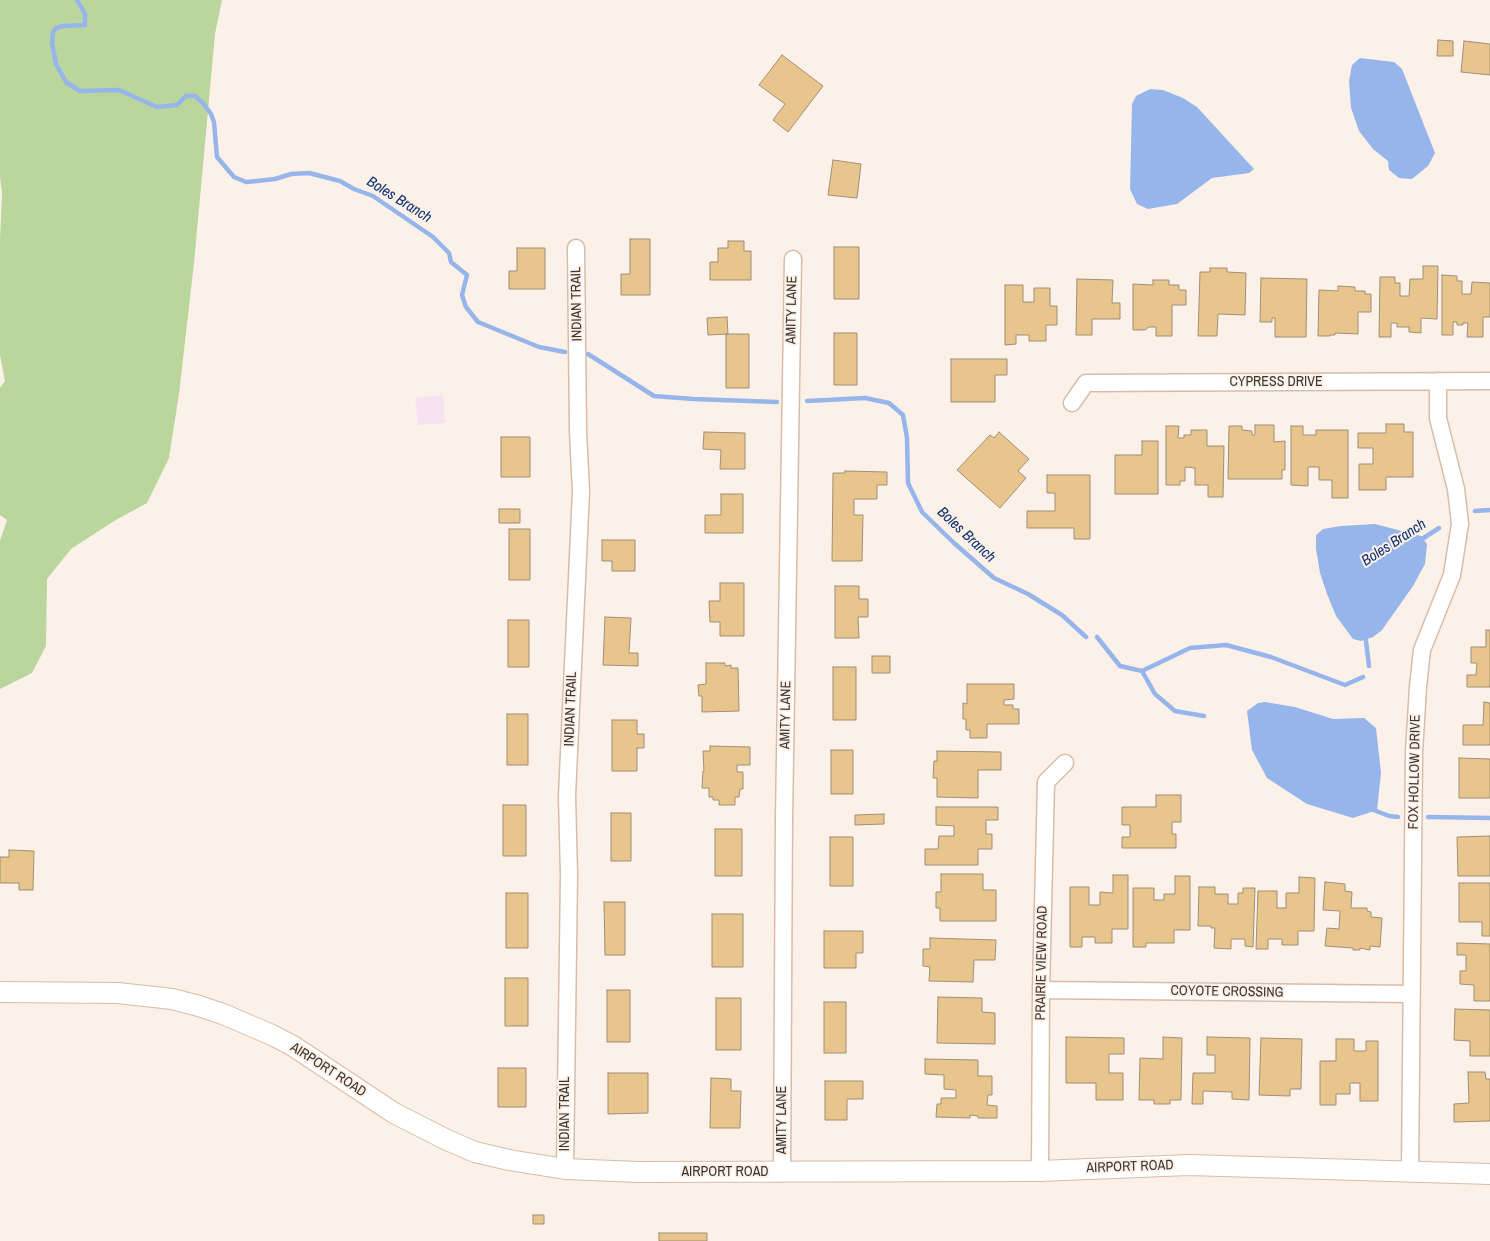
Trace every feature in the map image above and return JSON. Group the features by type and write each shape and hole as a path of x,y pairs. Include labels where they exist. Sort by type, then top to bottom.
{"street":[{"name":"INDIAN TRAIL","path":"564,1169 568,875 567,796 581,491 578,431 576,248"},
{"name":"AMITY LANE","path":"782,1172 784,828 793,259"},
{"name":"FOX HOLLOW DRIVE","path":"1410,1172 1414,752 1418,687 1422,650 1452,575 1460,524 1456,489 1438,418 1438,381"},
{"name":"CYPRESS DRIVE","path":"1072,403 1086,384 1490,381"},
{"name":"PRAIRIE VIEW ROAD","path":"1040,1170 1041,990 1046,782 1065,764"},
{"name":"COYOTE CROSSING","path":"1041,990 1412,994"},
{"name":"AIRPORT ROAD","path":"0,992 118,993 172,999 199,1006 231,1017 293,1046 394,1113 447,1140 475,1152 528,1164 564,1169 638,1172 782,1172 1040,1170 1189,1165 1490,1174"}],"shaded area":[{"path":"443,395 445,423 418,425 415,398"}],"green space":[{"path":"0,0 222,0 215,34 194,263 179,394 169,458 147,503 114,521 71,549 47,579 46,646 32,673 0,689 0,541 7,520 0,515 0,388 5,381 0,355 2,193 0,177"}],"water":[{"path":"1360,58 1394,62 1402,69 1435,153 1428,166 1412,179 1399,178 1389,170 1388,161 1373,149 1359,131 1351,108 1349,81 1352,65"},
{"path":"1150,89 1163,90 1183,98 1197,107 1254,169 1249,173 1212,178 1177,204 1148,209 1137,204 1130,189 1132,104 1136,96"},
{"path":"1375,524 1421,536 1427,544 1425,564 1413,586 1382,630 1373,637 1361,641 1353,639 1336,616 1320,573 1316,535 1323,529"},
{"path":"1265,702 1295,707 1333,719 1364,718 1376,728 1381,773 1377,810 1353,818 1307,804 1267,778 1252,750 1247,711 1258,703"}],"building":[{"path":"1438,40 1453,41 1453,56 1437,56"},
{"path":"1464,41 1490,44 1490,75 1461,72"},
{"path":"782,55 823,86 788,132 773,120 785,104 759,85"},
{"path":"833,160 861,164 857,198 828,195"},
{"path":"630,239 650,239 650,295 621,295 621,274 630,274"},
{"path":"728,241 744,241 744,251 751,251 751,280 710,280 710,262 718,262 718,248 728,248"},
{"path":"834,247 859,247 859,299 834,299"},
{"path":"517,248 545,248 545,289 509,289 509,271 517,271"},
{"path":"1423,266 1438,266 1437,319 1421,318 1421,333 1409,332 1409,327 1397,327 1397,323 1391,323 1391,337 1379,337 1380,277 1395,277 1395,283 1400,283 1400,296 1409,296 1410,279 1423,279"},
{"path":"1210,268 1227,268 1227,272 1246,273 1245,315 1218,314 1217,336 1198,336 1200,272 1210,272"},
{"path":"1442,275 1457,276 1457,281 1462,281 1462,294 1471,294 1472,282 1490,283 1490,317 1483,317 1483,337 1467,337 1468,323 1457,325 1457,322 1453,322 1453,335 1442,335"},
{"path":"1261,278 1307,279 1306,337 1275,337 1275,318 1272,318 1272,322 1260,322"},
{"path":"1077,279 1113,280 1112,303 1120,303 1120,319 1092,319 1092,335 1076,335"},
{"path":"1153,280 1169,280 1169,285 1179,285 1179,290 1186,290 1186,305 1172,305 1172,336 1156,336 1156,327 1149,327 1145,330 1133,330 1133,284 1153,285"},
{"path":"1005,285 1023,285 1023,302 1034,302 1034,288 1050,288 1050,306 1057,306 1057,325 1046,325 1046,341 1029,341 1029,335 1016,335 1016,344 1005,345"},
{"path":"1338,286 1355,287 1355,291 1365,291 1365,294 1371,294 1371,312 1358,312 1358,334 1335,333 1335,335 1330,336 1318,336 1319,290 1338,291"},
{"path":"727,317 728,334 708,335 707,318"},
{"path":"834,333 857,333 857,385 834,385"},
{"path":"726,334 749,334 749,388 726,388"},
{"path":"951,359 1007,359 1007,375 995,375 995,402 951,402"},
{"path":"1386,424 1404,424 1404,432 1413,432 1413,477 1386,477 1386,490 1359,490 1359,464 1373,464 1373,448 1358,448 1358,433 1386,433"},
{"path":"1255,425 1274,425 1274,442 1285,441 1285,470 1282,470 1282,479 1228,479 1229,426 1242,426 1242,430 1252,431 1252,435 1255,435"},
{"path":"1166,426 1179,426 1178,438 1184,438 1184,435 1191,435 1191,430 1207,430 1207,446 1224,446 1223,497 1208,497 1208,485 1195,485 1195,468 1185,467 1185,481 1180,481 1180,485 1166,485"},
{"path":"1291,426 1303,426 1303,435 1316,435 1316,430 1348,430 1348,498 1332,498 1332,480 1319,480 1319,467 1308,467 1308,486 1291,485"},
{"path":"704,432 745,433 745,469 720,469 721,450 703,449"},
{"path":"999,432 1029,459 1018,471 1026,478 1000,508 957,470 990,435 994,438"},
{"path":"501,437 530,437 530,477 501,477"},
{"path":"1142,441 1158,441 1158,494 1115,494 1115,455 1142,455"},
{"path":"845,471 887,472 887,485 877,485 877,499 854,499 854,515 863,515 862,561 832,561 833,473 845,473"},
{"path":"1047,475 1090,475 1090,539 1074,539 1074,528 1027,528 1027,511 1055,511 1055,493 1047,493"},
{"path":"721,494 743,494 743,533 705,533 705,515 721,515"},
{"path":"499,509 520,509 520,523 499,523"},
{"path":"509,529 530,529 530,580 509,580"},
{"path":"602,540 635,540 635,571 612,571 612,561 602,561"},
{"path":"720,583 744,583 744,636 720,636 720,622 710,622 709,601 720,601"},
{"path":"835,586 859,586 859,599 868,599 868,617 858,617 859,638 835,638"},
{"path":"605,617 631,618 629,653 638,653 638,666 603,665"},
{"path":"508,620 529,620 529,667 508,667"},
{"path":"1486,630 1490,630 1490,687 1467,687 1467,675 1476,675 1477,663 1471,663 1471,647 1486,647"},
{"path":"872,656 890,656 890,673 872,673"},
{"path":"706,663 725,663 725,666 731,665 731,668 738,668 739,711 702,712 702,696 699,696 698,685 706,684"},
{"path":"833,667 856,667 856,720 833,720"},
{"path":"967,684 1014,684 1014,699 1004,700 1004,705 1013,705 1013,709 1019,709 1019,724 987,724 987,738 970,738 970,730 966,730 966,719 963,719 963,703 967,704"},
{"path":"1484,702 1490,703 1490,745 1463,745 1463,725 1483,725"},
{"path":"507,714 528,714 528,765 507,765"},
{"path":"612,720 637,720 637,734 644,734 644,748 637,748 637,771 612,771"},
{"path":"710,746 750,747 750,765 737,765 737,772 743,772 743,789 740,789 739,797 735,797 735,805 719,805 719,800 713,800 713,797 709,797 709,788 702,788 704,771 703,751 710,751"},
{"path":"831,750 853,750 853,794 831,794"},
{"path":"937,751 1001,752 1001,770 978,770 978,798 937,797 937,778 933,778 934,761 937,761"},
{"path":"1459,758 1490,759 1490,798 1459,798"},
{"path":"1156,795 1181,795 1181,822 1172,822 1172,834 1176,834 1176,848 1122,848 1122,837 1130,837 1130,825 1122,825 1122,807 1156,807"},
{"path":"503,805 526,805 526,856 503,856"},
{"path":"936,807 998,807 998,820 986,820 986,834 992,834 992,849 978,849 978,865 925,865 925,849 938,849 939,836 954,836 954,826 936,825"},
{"path":"611,813 631,813 631,861 611,861"},
{"path":"884,814 884,824 855,825 855,815"},
{"path":"715,829 742,829 742,876 715,876"},
{"path":"1490,836 1490,876 1458,876 1457,837"},
{"path":"830,837 853,837 853,886 830,886"},
{"path":"9,850 34,851 33,890 19,890 19,883 0,883 0,857 9,857"},
{"path":"941,874 983,874 983,890 996,890 996,921 940,921 940,908 936,908 936,892 941,892"},
{"path":"1113,875 1128,875 1128,929 1112,929 1112,943 1095,943 1095,937 1082,937 1082,947 1070,947 1070,887 1089,887 1089,905 1100,905 1100,892 1113,893"},
{"path":"1175,876 1190,876 1190,930 1174,930 1174,943 1146,943 1146,947 1133,947 1133,888 1154,888 1154,900 1164,900 1164,894 1175,894"},
{"path":"1299,877 1315,878 1314,931 1298,931 1298,945 1282,945 1282,939 1268,939 1268,949 1256,949 1258,891 1277,891 1277,908 1286,908 1286,893 1299,893"},
{"path":"1325,882 1345,884 1345,891 1352,892 1351,908 1367,908 1367,911 1371,912 1371,917 1382,918 1380,947 1370,946 1370,950 1360,948 1360,950 1353,950 1353,948 1325,946 1327,928 1339,929 1340,911 1323,910"},
{"path":"1459,883 1490,883 1490,936 1482,936 1482,922 1459,922"},
{"path":"1199,887 1215,887 1215,894 1228,894 1228,904 1238,904 1238,893 1243,893 1243,888 1255,888 1253,947 1245,946 1245,939 1231,939 1231,949 1214,948 1215,928 1211,928 1211,926 1198,926"},
{"path":"506,893 528,893 528,948 506,948"},
{"path":"604,902 625,902 625,955 605,955"},
{"path":"712,914 743,914 743,967 712,967"},
{"path":"824,931 863,931 863,953 856,953 856,968 824,968"},
{"path":"930,938 996,940 995,960 974,960 973,982 929,981 930,967 923,966 923,949 930,949"},
{"path":"1457,943 1490,944 1490,1001 1474,1001 1474,985 1460,984 1460,971 1466,971 1466,955 1457,955"},
{"path":"505,978 528,978 528,1026 505,1026"},
{"path":"607,990 630,990 630,1042 607,1042"},
{"path":"938,997 982,998 982,1012 995,1013 995,1044 937,1043"},
{"path":"716,998 741,998 741,1050 716,1050"},
{"path":"824,1002 846,1002 846,1053 824,1053"},
{"path":"1455,1009 1490,1010 1490,1056 1470,1056 1470,1041 1454,1040"},
{"path":"1066,1037 1124,1038 1124,1054 1109,1054 1109,1073 1123,1073 1123,1100 1096,1100 1096,1083 1066,1083"},
{"path":"1163,1037 1182,1038 1181,1100 1170,1100 1170,1104 1154,1104 1154,1100 1139,1100 1140,1058 1163,1059"},
{"path":"1207,1037 1250,1038 1249,1100 1232,1099 1232,1092 1203,1091 1203,1104 1192,1104 1193,1073 1215,1073 1215,1055 1207,1055"},
{"path":"1261,1038 1302,1039 1301,1089 1290,1089 1290,1096 1259,1095"},
{"path":"1336,1039 1354,1039 1354,1051 1366,1051 1366,1041 1378,1041 1378,1101 1360,1101 1360,1083 1350,1083 1350,1094 1336,1094 1336,1105 1320,1105 1320,1061 1336,1061"},
{"path":"925,1059 978,1060 978,1076 992,1076 992,1095 988,1095 987,1105 997,1106 997,1118 978,1118 978,1116 970,1115 970,1118 936,1117 937,1104 941,1104 941,1098 956,1098 956,1090 944,1089 944,1075 925,1074"},
{"path":"498,1068 526,1068 526,1107 498,1107"},
{"path":"1468,1072 1485,1072 1486,1079 1490,1079 1490,1121 1454,1122 1454,1104 1469,1103"},
{"path":"608,1073 648,1073 648,1113 608,1114"},
{"path":"711,1078 731,1079 731,1091 741,1091 740,1128 710,1128"},
{"path":"825,1081 863,1081 863,1099 847,1099 847,1120 825,1120"},
{"path":"533,1215 544,1215 544,1224 533,1224"},
{"path":"659,1233 707,1233 707,1241 659,1241"}],"waterway":[{"name":"Boles Branch","path":"77,0 85,14 85,25 63,26 56,28 53,32 52,43 56,64 66,82 80,91 119,90 157,107 177,105 186,96 195,96 203,103 214,122 217,157 234,177 246,182 275,179 291,174 309,173 340,181 373,196 433,237 449,253 451,262 467,275 462,295 466,307 478,322 539,347 565,352"},
{"name":"Boles Branch","path":"588,354 654,396 777,402"},
{"name":"Boles Branch","path":"807,401 865,398 889,403 903,415 907,438 908,483 922,512 994,578 1028,594 1062,615 1086,637"},
{"name":"Boles Branch","path":"1475,511 1490,510"},
{"name":"Boles Branch","path":"1419,541 1439,528"},
{"name":"Boles Branch","path":"1365,633 1369,666"},
{"name":"Boles Branch","path":"1097,637 1120,666 1142,671 1190,648 1226,645 1271,657 1345,685 1363,677"},
{"path":"1142,671 1155,694 1175,711 1204,716"},
{"path":"1371,809 1389,816 1398,817"},
{"path":"1428,817 1490,818"}]}
